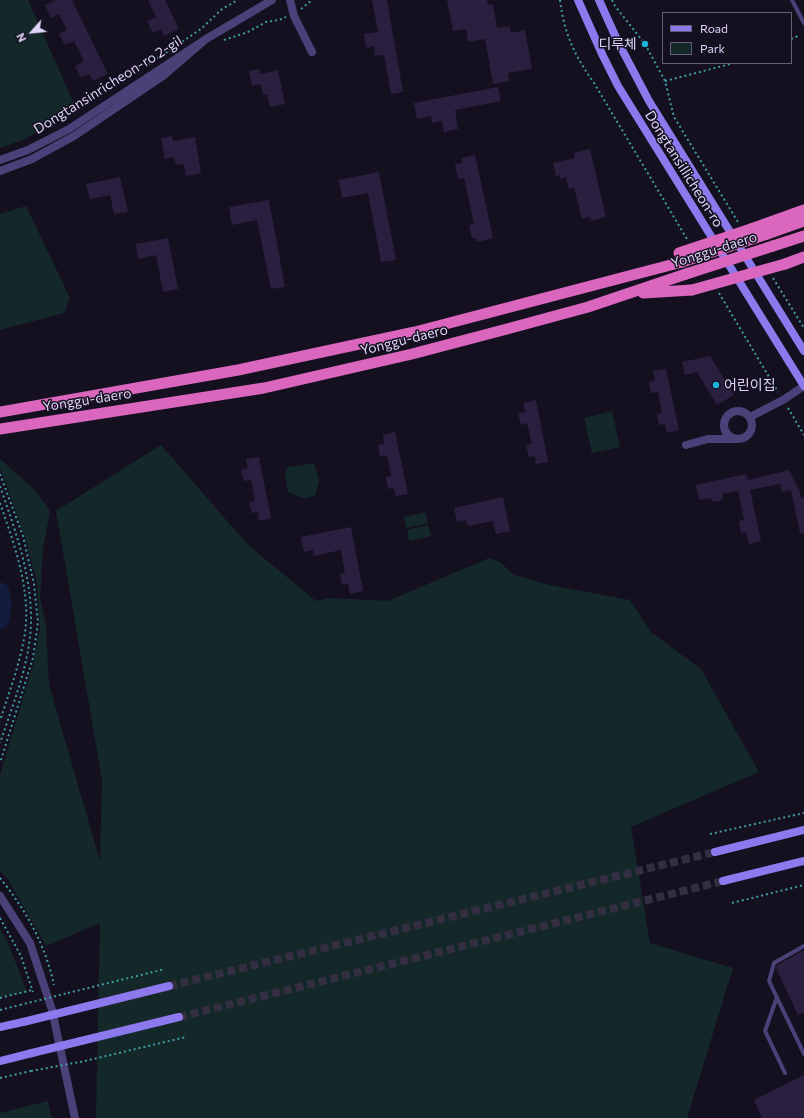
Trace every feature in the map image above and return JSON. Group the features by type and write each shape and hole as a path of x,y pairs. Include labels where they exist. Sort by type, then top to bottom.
{"highway":[{"path":"765,230 804,210"},
{"name":"Yonggu-daero","path":"0,412 81,399 238,370 415,332 624,278 681,257 765,230 804,221"},
{"name":"Yonggu-daero","path":"0,429 264,388 412,354 588,307 804,236"},
{"path":"628,294 692,290 785,264 804,257"}],"main road":[{"name":"Dongtansillicheon-ro","path":"578,0 618,86 804,386"},
{"name":"Dongtansillicheon-ro","path":"599,0 618,42 649,101 804,351"},
{"path":"715,852 804,830"},
{"path":"724,881 804,861"},
{"path":"0,1027 169,986"},
{"path":"0,1061 179,1017"}],"street":[{"name":"Dongtansinricheon-ro 2-gil","path":"0,160 28,150 69,129 206,38 272,0"},
{"path":"290,0 294,16 312,52"},
{"name":"Dongtansinricheon-ro 2-gil","path":"0,171 32,159 74,136 164,76 206,38"},
{"path":"750,418 783,400 804,386"},
{"path":"686,445 708,439 744,438 751,432 752,427 750,418 744,412 734,411 727,416 718,433 708,439"},
{"path":"724,424 726,433 734,439"},
{"path":"0,896 30,943 52,1010 75,1118"}],"lane":[{"path":"792,0 804,23"},
{"path":"804,946 774,964 769,981 804,1054"},
{"path":"776,997 765,1031 785,1073"}],"path":[{"path":"148,65 201,28 222,9 238,0"},
{"path":"304,8 312,0"},
{"path":"560,0 562,20 577,59 594,83 690,245"},
{"path":"612,0 614,6 645,44 665,82 674,117 739,223"},
{"path":"266,22 279,20"},
{"path":"792,39 798,36"},
{"path":"665,82 730,64"},
{"path":"771,275 804,328"},
{"path":"719,293 804,435"},
{"path":"0,474 23,536 34,584 38,622 33,658 0,763"},
{"path":"0,486 18,536 25,566 31,620 21,676 0,743"},
{"path":"0,503 19,563 24,587 26,621 18,666 0,721"},
{"path":"710,834 804,813"},
{"path":"732,903 804,885"},
{"path":"0,918 21,956 32,991 0,998"},
{"path":"0,1010 165,969"},
{"path":"0,1078 85,1061 186,1037"}],"green space":[{"path":"0,0 28,0 76,108 23,140 0,148"},
{"path":"26,206 70,298 64,313 0,330 0,214"},
{"path":"612,411 620,447 592,453 584,418"},
{"path":"161,445 248,545 316,601 329,598 388,601 489,558 500,562 514,575 550,585 630,600 651,632 701,669 759,772 631,827 650,943 733,968 687,1118 96,1118 100,923 46,946 7,878 0,871 0,775 33,665 40,628 37,583 25,538 0,467 0,459 34,489 50,511 43,548 40,598 46,625 49,685 100,861 102,780 56,511"},
{"path":"314,463 319,481 315,495 305,499 288,492 285,473 288,467"},
{"path":"425,512 428,523 406,528 404,517"},
{"path":"428,525 431,536 409,541 407,530"},
{"path":"0,929 7,940 27,992 0,997"},
{"path":"48,1101 52,1118 0,1118 0,1113"}],"building":[{"path":"56,0 72,0 108,74 93,81 89,74 81,78 75,66 84,61 74,41 65,45 59,34 67,30 59,14 51,18 45,5"},
{"path":"148,0 165,0 179,29 164,36 161,29 153,33 147,21 156,17"},
{"path":"372,0 387,0 403,92 391,94 384,55 375,56 374,46 366,48 364,34 378,32"},
{"path":"447,0 487,0 488,5 493,4 497,28 510,26 511,33 525,30 532,69 508,73 509,81 493,84 485,39 468,42 466,29 453,31"},
{"path":"259,69 260,74 278,70 285,104 270,107 267,94 263,95 261,84 252,86 249,71"},
{"path":"498,87 501,101 455,110 458,129 444,132 442,121 432,123 431,116 417,119 414,103"},
{"path":"172,136 173,141 195,137 201,173 186,176 184,164 176,165 174,157 165,159 161,138"},
{"path":"590,149 606,217 591,221 590,217 582,219 574,188 569,189 566,177 560,179 560,175 556,176 553,163 575,158 574,153"},
{"path":"475,155 493,238 477,242 476,238 472,238 469,225 474,224 464,178 458,179 455,164 462,163 462,158"},
{"path":"379,172 396,260 381,262 368,193 342,198 339,180"},
{"path":"120,177 128,212 114,214 110,195 90,199 86,184"},
{"path":"269,200 285,287 271,289 257,220 232,225 229,207"},
{"path":"168,238 178,289 163,292 156,255 138,259 136,244"},
{"name":"어린이집","path":"710,356 734,395 717,405 697,372 685,375 682,362"},
{"path":"666,369 679,430 667,433 665,424 659,425 657,414 662,413 658,392 651,393 649,382 655,380 653,371"},
{"path":"536,400 548,462 536,464 535,456 529,457 526,445 532,444 527,423 521,425 518,413 525,412 523,403"},
{"path":"395,432 408,494 396,496 394,488 388,489 386,477 391,476 387,455 380,457 378,445 384,444 383,435"},
{"path":"259,457 271,518 259,521 258,512 252,513 249,502 255,501 251,480 244,481 241,470 248,468 246,459"},
{"path":"789,470 799,489 801,498 804,498 804,533 800,533 791,490 782,492 780,484 750,490 761,541 749,544 746,532 741,533 739,521 744,520 738,491 722,494 723,500 713,502 711,498 699,500 696,485 746,474 748,480"},
{"path":"503,497 510,531 496,534 493,521 468,526 466,520 457,522 454,508"},
{"path":"351,527 363,591 350,594 348,584 342,585 340,574 345,573 341,550 314,556 313,550 304,552 301,537"},
{"path":"804,950 804,1012 798,1015 776,968 777,965"},
{"path":"804,1075 804,1118 762,1118 754,1100"}],"waterway":[{"path":"0,592 2,607 0,619"}],"tunnel":[{"path":"169,986 715,852"},
{"path":"179,1017 723,881"}],"place":[{"name":"디루체","path":"645,44"},
{"name":"어린이집","path":"716,385"}]}
